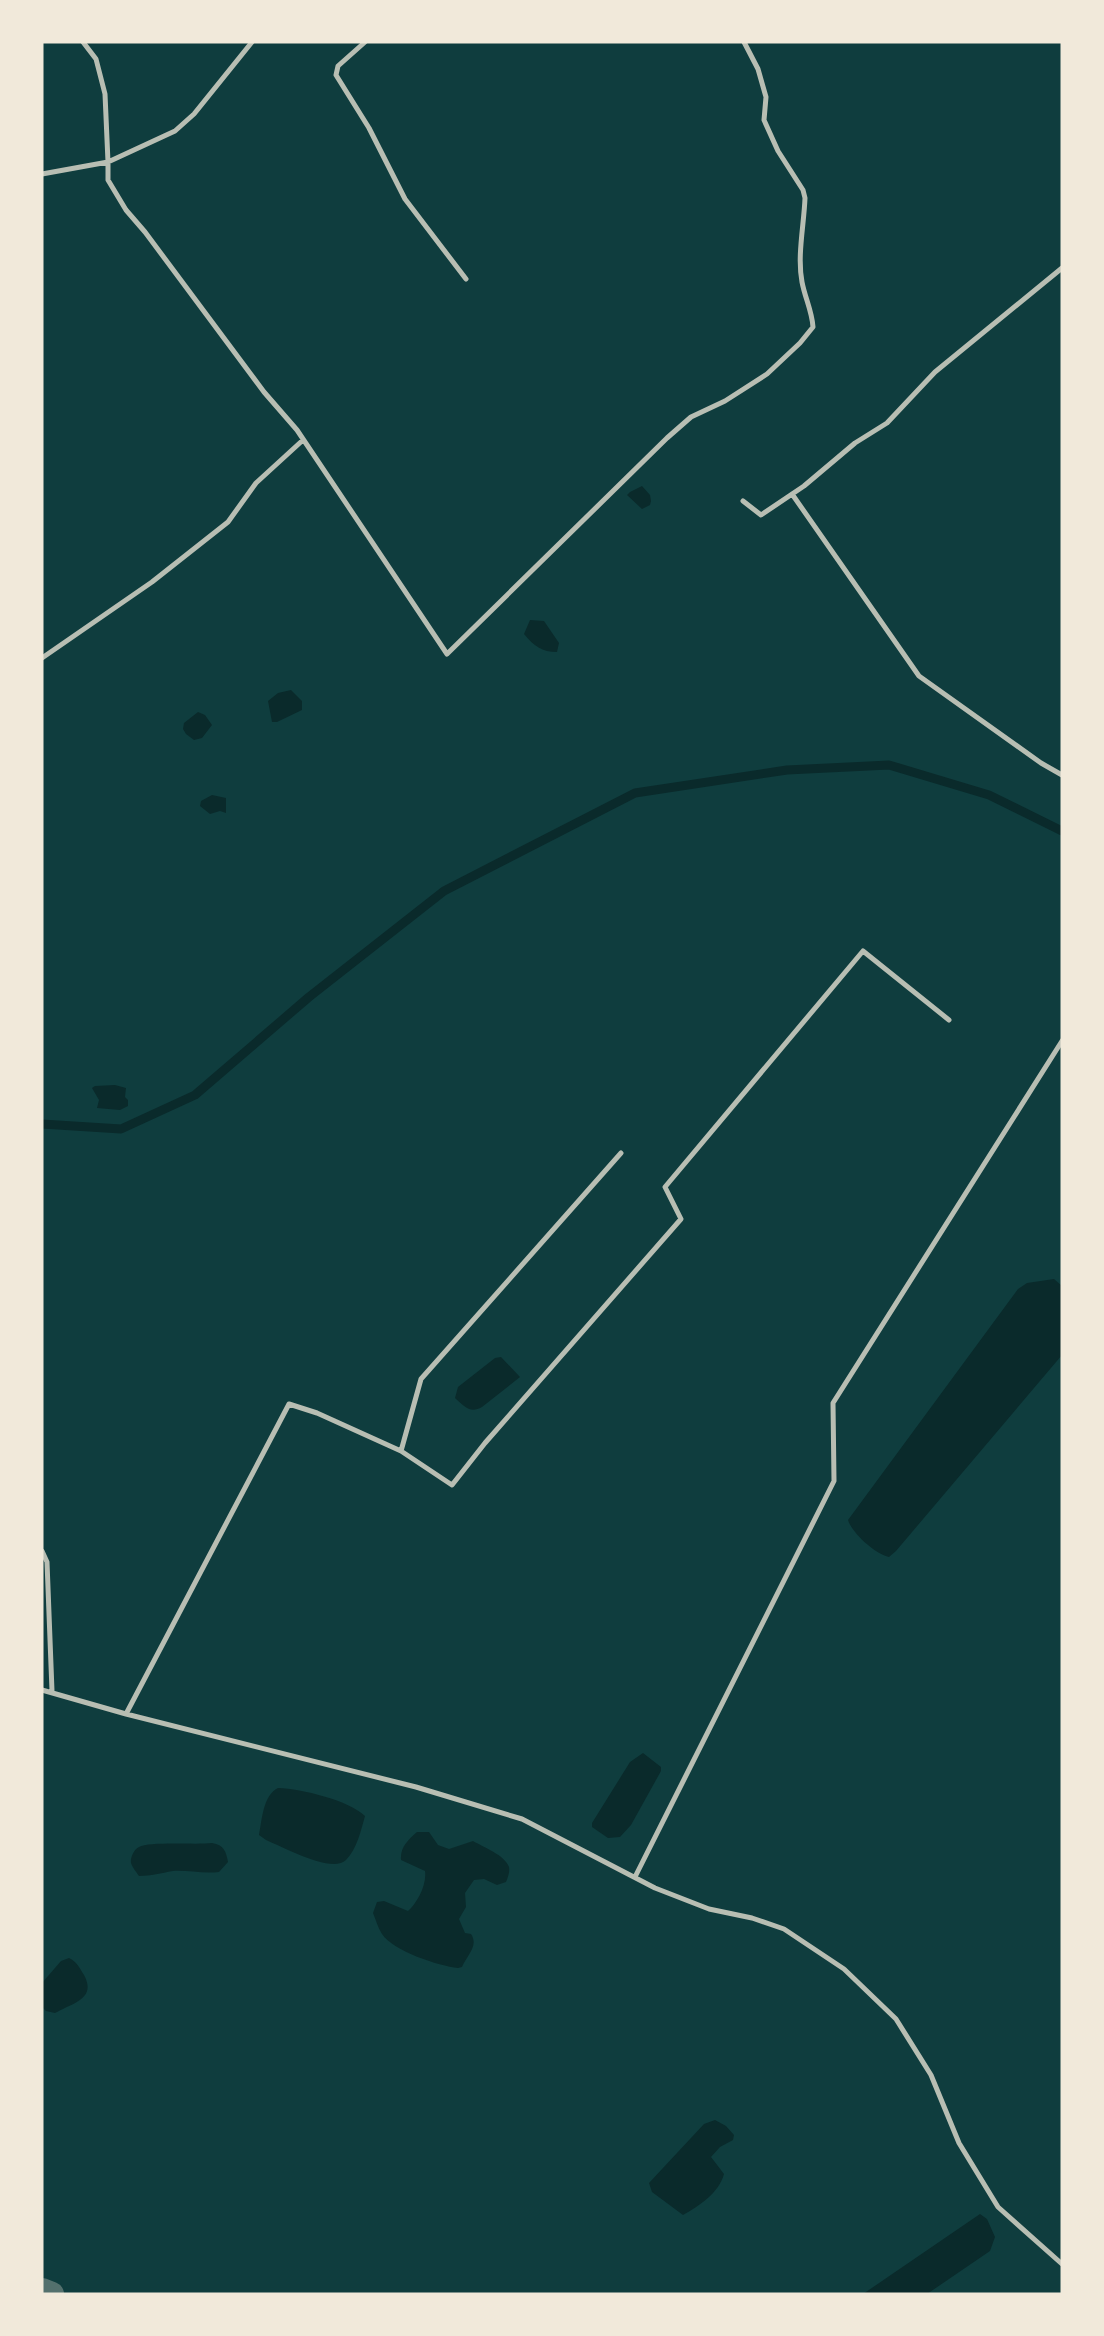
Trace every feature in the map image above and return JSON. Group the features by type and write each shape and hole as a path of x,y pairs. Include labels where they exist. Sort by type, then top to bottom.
{"street":[{"path":"83,42 96,58 105,94 108,180 126,210 146,232 264,392 303,440 447,654 667,438 691,417 725,401 767,375 813,327 812,314 802,281 801,265 805,198 803,190 778,152 764,120 766,97 758,69 744,42"},
{"path":"42,174 108,162 175,131 194,114 252,42"},
{"path":"365,42 338,66 336,75 369,128 405,199 466,279"},
{"path":"743,501 760,514 792,494 855,443 887,423 935,372 1062,268"},
{"path":"42,658 152,582 228,522 256,483 303,440"},
{"path":"792,494 919,676 1041,763 1062,775"},
{"path":"126,1714 289,1404 317,1413 401,1451 452,1485 485,1443 681,1219 665,1187 863,951 949,1020"},
{"path":"635,1877 834,1481 832,1404 1062,1041"},
{"path":"401,1451 421,1379 621,1153"},
{"path":"42,1551 47,1563 52,1691"},
{"path":"42,1690 126,1714 404,1785 522,1819 655,1887 708,1909 752,1918 784,1929 844,1969 896,2019 931,2075 959,2143 998,2206 1062,2264"}],"water":[{"path":"642,486 650,495 651,501 650,505 642,509 627,495"},
{"path":"530,620 544,621 559,643 557,652 539,648 524,634"},
{"path":"291,690 302,701 302,710 277,722 272,722 268,701 278,693"},
{"path":"198,712 205,715 212,725 202,738 194,740 183,729 184,723"},
{"path":"212,795 226,798 226,813 220,811 210,814 200,806 201,801"},
{"path":"115,1085 126,1088 125,1097 128,1100 128,1106 120,1110 97,1108 99,1100 92,1088"},
{"path":"1054,1279 1062,1286 1062,1355 896,1551 889,1557 877,1552 859,1537 848,1520 1018,1289 1027,1283"},
{"path":"501,1357 520,1377 478,1409 467,1408 461,1404 455,1398 458,1387 495,1358"},
{"path":"643,1753 661,1767 661,1771 631,1825 620,1837 608,1838 592,1827 592,1823 630,1762"},
{"path":"278,1788 324,1796 348,1805 365,1816 356,1845 346,1860 330,1864 319,1862 259,1835 266,1802 273,1791"},
{"path":"417,1832 429,1832 438,1845 449,1849 473,1841 498,1855 509,1867 506,1882 497,1885 484,1879 474,1880 465,1893 466,1907 459,1919 465,1933 471,1934 474,1943 462,1967 450,1967 429,1961 396,1946 382,1934 373,1913 377,1902 384,1901 408,1911 418,1899 423,1888 425,1871 401,1860 403,1848"},
{"path":"212,1843 222,1847 228,1862 219,1872 173,1871 139,1876 131,1863 134,1852 144,1845"},
{"path":"69,1958 76,1963 84,1975 87,1983 85,1995 55,2013 46,2011 42,2007 42,1983 61,1961"},
{"path":"715,2120 726,2126 734,2135 733,2140 720,2147 711,2157 724,2174 713,2193 683,2215 652,2192 649,2183 704,2124"},
{"path":"980,2214 987,2219 995,2237 990,2251 927,2294 863,2294"}],"waterway":[{"path":"42,1124 121,1129 195,1095 309,997 444,891 635,793 787,770 889,765 989,795 1062,831"}],"taxiway":[{"path":"42,2290 52,2294"}]}
